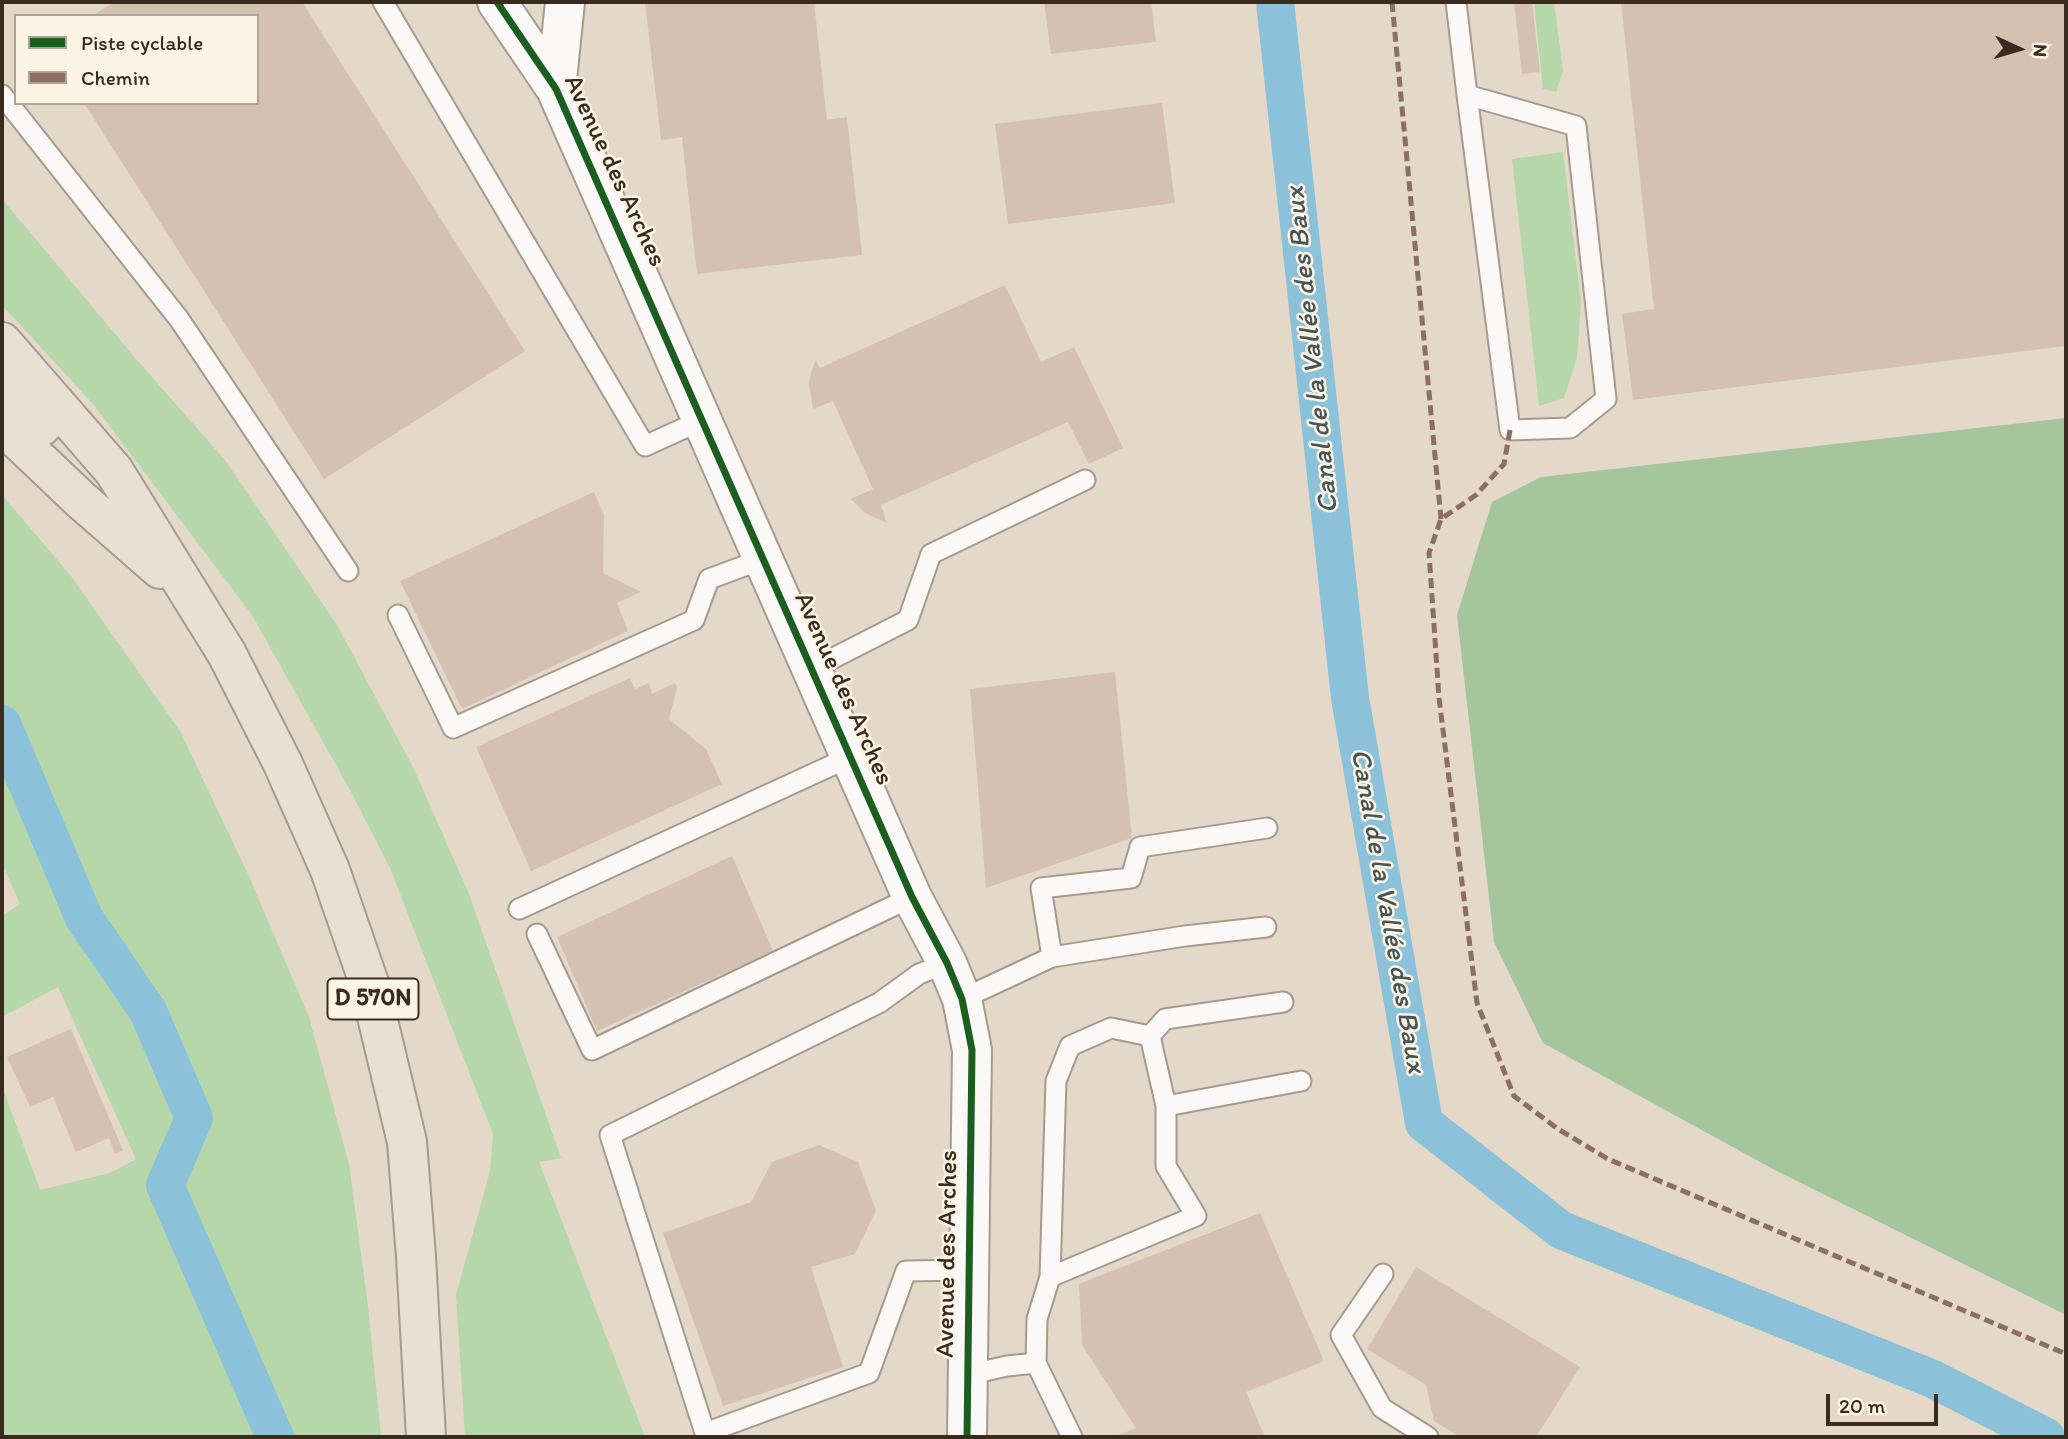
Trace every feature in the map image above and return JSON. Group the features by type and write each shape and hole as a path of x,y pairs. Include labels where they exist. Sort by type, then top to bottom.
{"main road":[{"path":"2,342 114,471 191,596"},
{"path":"2,384 99,486 191,596"},
{"path":"2,425 81,500 191,596"},
{"name":"D 570N","path":"191,596 227,653 283,764 330,870 369,983 407,1142 426,1437"}],"street":[{"name":"Avenue des Arches","path":"497,2 556,89 912,897 947,963 962,999 972,1050 967,1437"},
{"name":"Avenue des Arches","path":"556,89 565,2"}],"lane":[{"path":"383,2 645,446 702,420"},
{"path":"1456,2 1467,95 1510,430 1570,428 1606,399 1576,126 1467,95"},
{"path":"2,95 179,319 348,571"},
{"path":"812,669 908,620 931,554 1085,480"},
{"path":"398,615 453,728 694,620 709,579 763,559"},
{"path":"519,909 850,757"},
{"path":"1052,957 1041,888 1131,878 1140,847 1267,828"},
{"path":"537,934 592,1049 912,897"},
{"path":"962,999 1052,957 1185,936 1266,927"},
{"path":"947,963 919,974 879,1003 610,1135 705,1433 869,1373 906,1271 969,1269"},
{"path":"1150,1036 1166,1018 1283,1002"},
{"path":"1072,1437 1036,1363 1037,1319 1050,1277 1056,1081 1070,1046 1111,1028 1150,1036"},
{"path":"1050,1277 1196,1216 1166,1166 1166,1106 1150,1036"},
{"path":"1166,1106 1301,1081"},
{"path":"1383,1274 1341,1335 1382,1408 1428,1437"},
{"path":"967,1375 1036,1363"}],"green space":[{"path":"1534,2 1554,2 1563,71 1556,92 1543,89"},
{"path":"1563,152 1581,302 1577,358 1564,398 1539,406 1512,159"},
{"path":"2,199 225,460 337,625 413,767 469,894 561,1158 539,1162 645,1437 465,1437 456,1295 490,1171 493,1134 390,868 350,790 252,615 93,404 2,305"},
{"path":"2066,418 2066,1315 1771,1168 1543,1043 1494,942 1457,615 1492,502 1541,477"},
{"path":"2,495 71,576 180,731 248,874 309,1017 349,1164 368,1306 381,1437 2,1437 2,1086 40,1190 110,1173 136,1159 58,987 2,1017 2,916 20,904 2,863"}],"building":[{"path":"114,2 302,2 525,351 324,479 85,105 259,105 259,14 95,14"},
{"path":"645,2 814,2 827,120 847,117 862,255 697,274 682,137 661,140"},
{"path":"1044,2 1151,2 1156,42 1051,54"},
{"path":"1514,2 1532,2 1540,72 1522,74"},
{"path":"1621,2 2066,2 2066,346 1633,400 1622,314 1654,309"},
{"path":"1162,103 1175,203 1008,224 995,124"},
{"path":"1005,285 1041,362 1074,347 1123,448 1089,464 1068,422 881,505 887,523 865,513 851,499 873,489 833,401 813,409 809,384 816,360 820,368"},
{"path":"594,492 604,515 603,573 641,592 617,603 628,631 462,709 400,581"},
{"path":"1115,672 1132,838 986,888 970,689"},
{"path":"630,678 635,689 649,683 652,694 675,683 677,688 669,719 706,749 722,784 531,871 476,747"},
{"path":"732,856 773,951 597,1031 557,937"},
{"path":"71,1029 123,1150 115,1154 109,1138 76,1152 53,1097 30,1107 7,1057"},
{"path":"819,1145 858,1162 876,1210 855,1254 811,1267 843,1367 723,1406 663,1233 751,1202 772,1162"},
{"path":"1260,1213 1324,1361 1246,1392 1265,1437 1114,1437 1136,1428 1082,1345 1079,1284"},
{"path":"1416,1267 1580,1367 1536,1437 1460,1437 1434,1421 1426,1385 1367,1349"}],"waterway":[{"name":"Canal de la Vallée des Baux","path":"1275,2 1350,698 1424,1123 1561,1230 1933,1379 2046,1437"},
{"path":"2,724 84,918 148,1011 194,1118 165,1185 275,1437"}],"marked path":[{"path":"1392,2 1441,519"},
{"path":"1510,430 1504,464 1476,495 1441,519 1429,553 1439,698 1477,1003 1514,1096 1558,1129 1608,1159 2066,1354"}],"cycle path":[{"path":"497,2 556,89 912,897 947,963 962,999 972,1050 967,1437"}]}
